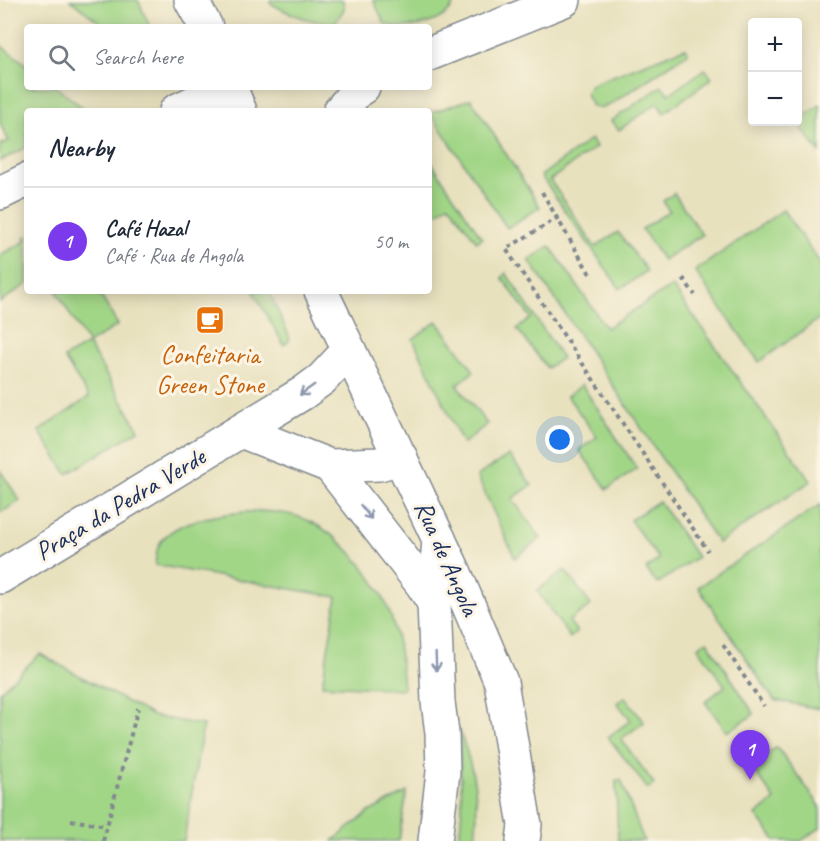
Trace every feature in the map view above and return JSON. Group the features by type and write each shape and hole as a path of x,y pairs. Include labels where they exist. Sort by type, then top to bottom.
{"street":[{"path":"191,0 204,24"},
{"path":"432,53 564,0"},
{"path":"182,108 222,90"},
{"path":"230,90 238,108"},
{"path":"342,108 357,90"},
{"path":"0,193 24,181"},
{"name":"Rua de Angola","path":"322,294 439,539 501,682 525,825 523,841"},
{"name":"Praça da Pedra Verde","path":"0,577 303,393 322,379 349,350"},
{"path":"241,431 330,466 379,464 401,459"},
{"path":"330,466 422,584 434,603"},
{"path":"435,841 443,772 434,603 439,539"}],"path":[{"path":"542,192 590,274"},
{"path":"557,218 506,249 708,550"},
{"path":"683,278 695,295"},
{"path":"723,645 764,706"},
{"path":"103,841 138,708"},
{"path":"71,820 106,826"}],"green space":[{"path":"70,0 138,0 149,24 102,24"},
{"path":"270,0 343,0 344,9 336,22 319,21 285,11 270,3"},
{"path":"373,0 455,0 445,15 426,24 385,24"},
{"path":"0,45 24,63 24,90 60,90 83,108 24,108 24,149 0,161 0,145 9,141 0,124"},
{"path":"685,48 688,53 611,104 602,108 592,106 586,94 589,87 595,83"},
{"path":"705,69 712,78 664,113 657,103 619,130 611,121 662,86 669,94"},
{"path":"471,99 540,207 507,228 432,116 432,112"},
{"path":"820,105 820,153 800,126 802,126 802,118"},
{"path":"591,139 596,147 550,180 595,247 618,232 647,271 620,289 541,176"},
{"path":"432,163 482,238 477,242 449,204 432,217"},
{"path":"674,193 702,235 663,260 642,229 669,211 663,201"},
{"path":"783,210 820,263 820,318 759,362 695,271"},
{"path":"24,242 24,286 0,302 0,255"},
{"path":"550,246 606,328 672,286 811,481 718,543 529,260"},
{"path":"506,273 562,358 547,368 517,329 531,318 502,278"},
{"path":"58,294 100,294 118,325 88,344"},
{"path":"255,294 270,294 289,336 289,341 284,345"},
{"path":"437,321 474,371 457,385 487,424 463,444 413,339"},
{"path":"88,344 139,430 67,474 39,431 89,397 64,358"},
{"path":"582,385 637,469 607,489 579,450 597,437 567,396"},
{"path":"509,455 532,485 512,499 541,538 515,558 477,476"},
{"path":"0,470 20,501 0,513"},
{"path":"659,501 697,557 657,584 646,569 659,559 630,520"},
{"path":"820,505 820,709 774,700 698,587"},
{"path":"259,511 278,512 309,521 343,545 363,567 380,592 390,614 398,646 403,689 322,685 337,597 155,565 160,543 178,527 205,518"},
{"path":"565,570 591,605 569,621 577,632 570,638 537,591"},
{"path":"707,641 754,714 727,732 705,702 725,686 698,647"},
{"path":"40,654 153,716 203,725 184,841 0,841 0,691"},
{"path":"625,697 644,722 621,739 654,784 648,789 608,737 631,720 617,703"},
{"path":"459,730 469,758 474,784 477,812 475,841 459,841 462,808"},
{"path":"777,747 820,806 820,828 801,841 776,841 756,815 775,800 751,766"},
{"path":"621,780 644,841 618,841 616,781"},
{"path":"407,792 399,841 333,841 369,812"}],"place":[{"name":"Confeitaria Green Stone","path":"210,320"},
{"name":"Café Hazal","path":"750,780"}]}
